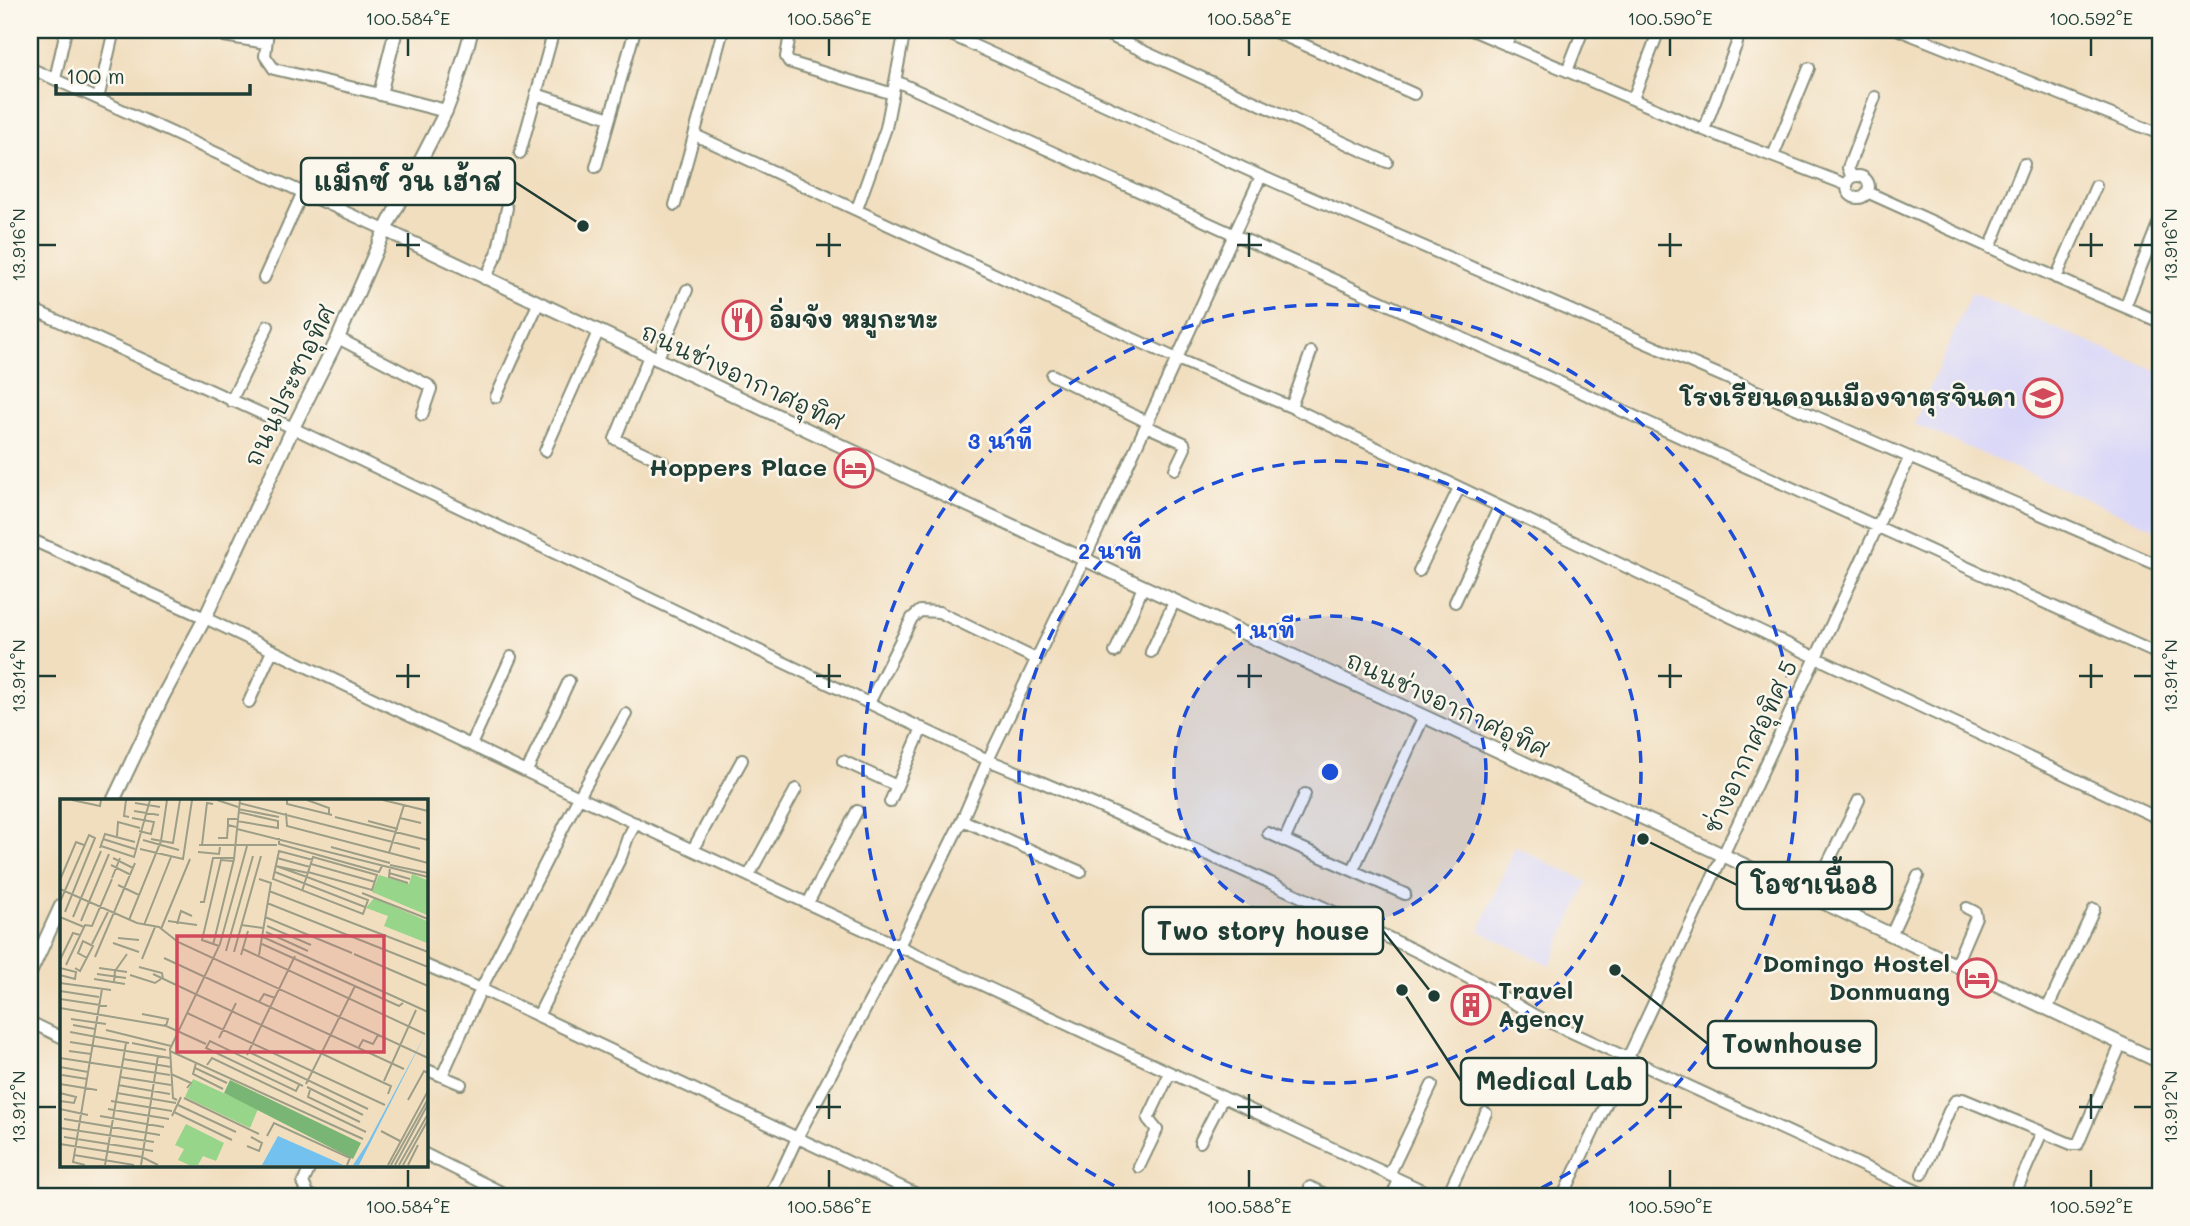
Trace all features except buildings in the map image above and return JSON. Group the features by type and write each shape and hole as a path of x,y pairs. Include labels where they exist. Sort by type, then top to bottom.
{"street":[{"path":"55,79 66,30"},
{"path":"98,99 114,30"},
{"path":"268,30 265,56 274,69 446,111"},
{"path":"380,94 396,30"},
{"name":"ถนนประชาอุทิศ","path":"114,799 205,618 338,338 385,230 446,111 471,30"},
{"path":"520,153 554,30"},
{"path":"596,167 635,30"},
{"path":"676,205 723,30"},
{"path":"857,209 886,128 905,30"},
{"path":"940,30 1261,176 2160,566"},
{"path":"1097,30 1387,162"},
{"path":"1271,30 1414,94"},
{"path":"1472,30 1704,130 1849,181"},
{"path":"1506,44 1512,30"},
{"path":"1567,71 1583,30"},
{"path":"1633,99 1659,30"},
{"path":"1899,30 2160,134"},
{"path":"790,34 786,57 789,62 893,94"},
{"path":"224,36 266,43"},
{"path":"1704,130 1737,43"},
{"name":"ถนนช่างอากาศอุทิศ","path":"30,68 385,230 653,358 1423,718 1723,855 2160,1062"},
{"path":"1773,156 1809,68"},
{"path":"896,81 2160,655"},
{"path":"536,94 610,118"},
{"path":"1867,192 1857,198 1851,195 1848,191 1848,168 1874,97"},
{"path":"695,135 1177,359 1290,407 2160,819"},
{"path":"1990,248 2024,164"},
{"path":"770,1196 797,1138 899,946 962,820 1261,176"},
{"path":"1849,181 1857,176 1863,177 1868,181 1867,192"},
{"path":"2056,278 2096,186"},
{"path":"1867,192 2160,322"},
{"path":"264,278 302,194"},
{"path":"485,279 497,254 507,208"},
{"path":"2126,307 2160,219"},
{"path":"663,462 615,439 687,290"},
{"path":"496,397 538,304"},
{"path":"30,308 293,428 988,760 1089,801 1331,911 1494,992 1534,1015 1928,1196"},
{"path":"231,401 268,326"},
{"path":"545,451 598,332"},
{"path":"338,338 428,385 431,389 422,415"},
{"path":"1290,407 1311,352"},
{"path":"1052,375 1184,443 1185,448 1175,469"},
{"name":"ช่างอากาศอุทิศ 5","path":"1563,1196 1910,457"},
{"path":"1419,571 1459,488"},
{"path":"1455,602 1499,507"},
{"path":"30,539 205,618 579,797 1435,1196"},
{"path":"1115,652 1143,587"},
{"path":"1152,652 1174,602"},
{"path":"869,703 912,618 920,611 939,612 1036,659"},
{"path":"248,702 272,651"},
{"path":"471,745 511,657"},
{"path":"527,771 569,681"},
{"path":"442,1076 481,989 579,797 626,714"},
{"path":"1353,870 1423,718"},
{"path":"890,802 922,728"},
{"path":"693,849 742,760"},
{"path":"843,761 897,786"},
{"path":"749,875 796,789"},
{"path":"1284,841 1305,794"},
{"path":"1811,897 1859,800"},
{"path":"808,903 857,811"},
{"path":"962,820 1081,872"},
{"path":"538,1016 562,968 575,951 636,823"},
{"path":"1268,833 1405,894"},
{"path":"1891,935 1918,876"},
{"path":"30,971 60,908"},
{"path":"1955,966 1976,917 1975,912 1967,908"},
{"path":"2048,1009 2094,909"},
{"path":"427,966 921,1196"},
{"path":"30,1022 60,1037"},
{"path":"1922,1174 1949,1111 1955,1101 1963,1099 2071,1144 2078,1144 2121,1044"},
{"path":"427,1070 461,1084"},
{"path":"1139,1167 1157,1130 1148,1118 1170,1073"},
{"path":"1392,1196 1394,1177 1432,1085"},
{"path":"1200,1142 1223,1097"},
{"path":"1447,1196 1486,1113"},
{"path":"2014,1196 2042,1132"},
{"path":"427,1155 509,1196"},
{"path":"311,1166 303,1183 309,1195 313,1196"},
{"path":"1310,1187 1329,1196"}],"shaded area":[{"name":"โรงเรียนดอนเมืองจาตุรจินดา","path":"1971,293 2160,372 2160,531 1914,424"},
{"path":"1515,847 1588,882 1550,965 1479,931"}],"place":[{"name":"แม็กซ์ วัน เฮ้าส","path":"583,226"},
{"name":"อิ่มจัง หมูกะทะ","path":"742,320"},
{"name":"โรงเรียนดอนเมืองจาตุรจินดา","path":"2043,398"},
{"name":"Hoppers Place","path":"854,468"},
{"name":"โอชาเนื้อ8","path":"1643,839"},
{"name":"Townhouse","path":"1615,970"},
{"name":"Domingo Hostel Donmuang","path":"1977,978"},
{"name":"Medical Lab","path":"1402,990"},
{"name":"Two story house","path":"1434,996"},
{"name":"Travel Agency","path":"1471,1005"}]}
